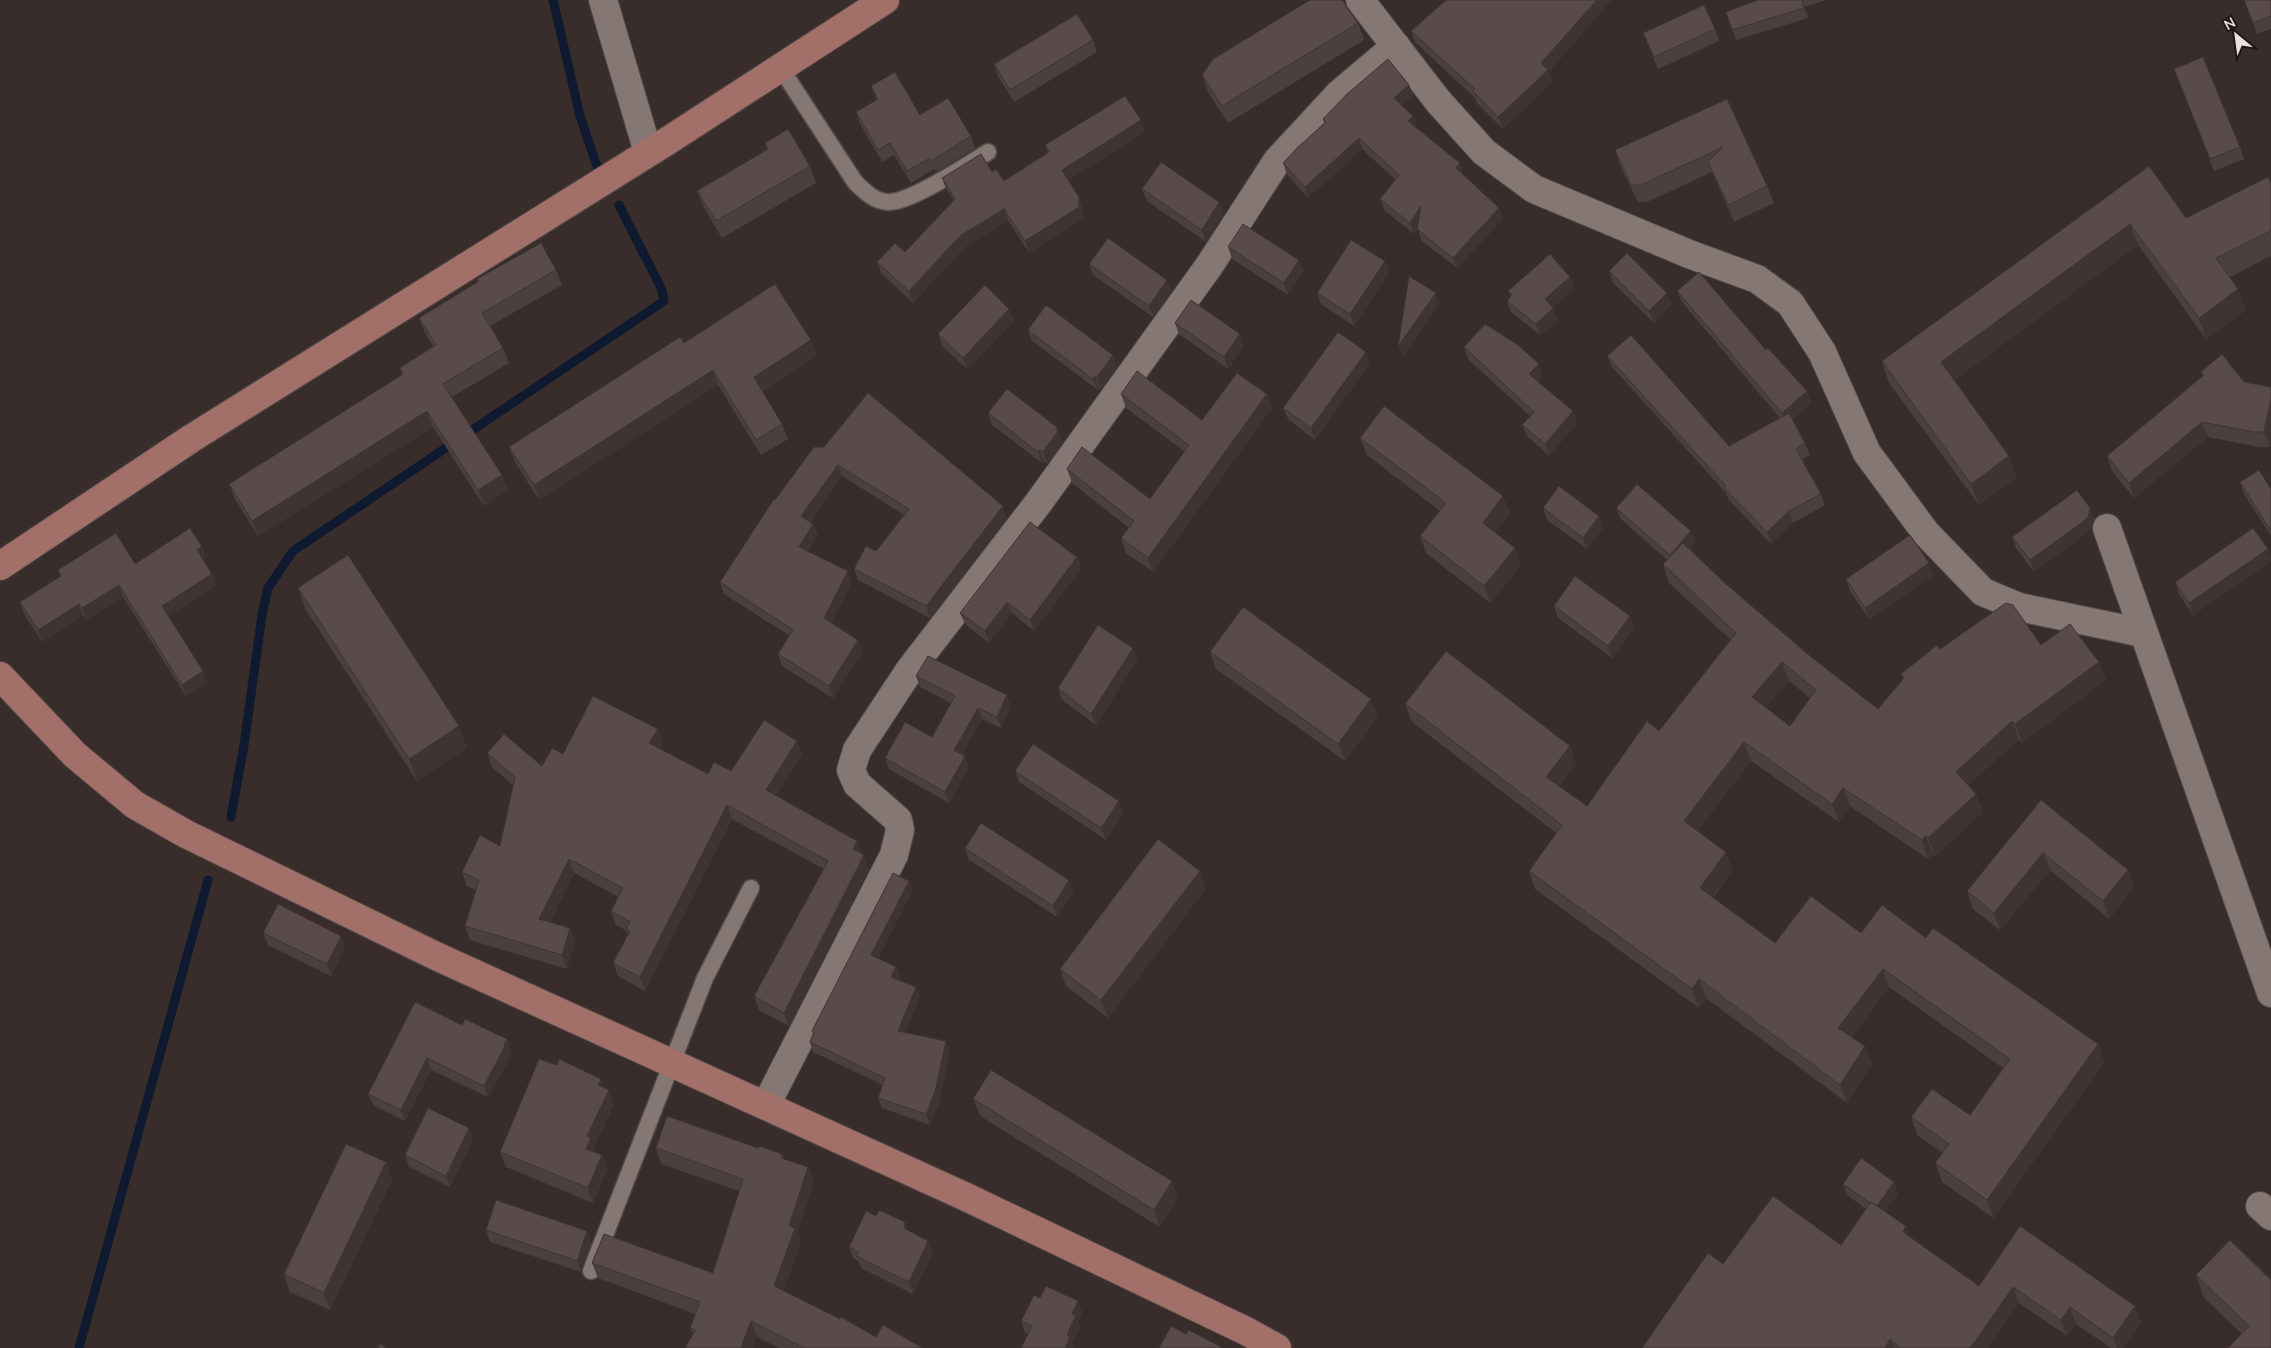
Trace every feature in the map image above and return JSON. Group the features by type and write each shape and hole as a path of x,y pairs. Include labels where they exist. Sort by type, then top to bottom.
{"main road":[{"path":"0,566 200,433 648,152 885,0"},
{"path":"0,676 75,755 135,805 186,834 438,957 673,1062 964,1196 1246,1331 1276,1348"}],"street":[{"path":"603,0 648,152"},
{"path":"1360,0 1438,102 1484,152 1534,189 1689,254 1757,279 1790,304 1822,352 1867,453 1926,533 1983,592 2018,607 2144,633"},
{"path":"766,1105 894,855 900,830 898,820 857,784 851,770 857,750 909,671 1039,502 1209,266 1277,161 1339,94 1396,46"},
{"path":"2107,528 2271,994"}],"lane":[{"path":"780,67 855,182 871,197 888,202 911,196 988,152"},
{"path":"590,1271 705,978 751,888"}],"building":[{"path":"1310,0 1342,0 1358,23 1222,106 1202,75 1213,59"},
{"path":"1446,0 1597,0 1541,63 1548,70 1498,117 1473,91 1475,89 1411,31"},
{"path":"1758,0 1802,0 1804,8 1732,30 1726,12"},
{"path":"2244,0 2271,0 2271,16 2253,23"},
{"path":"1704,5 1715,29 1654,57 1643,33"},
{"path":"1077,14 1093,40 1010,90 994,64"},
{"path":"2203,57 2240,147 2210,159 2174,69"},
{"path":"1388,59 1409,85 1394,98 1413,116 1408,121 1460,163 1456,168 1499,208 1453,258 1417,229 1421,206 1410,223 1380,199 1399,175 1359,138 1305,187 1283,163 1326,122 1323,119 1346,95"},
{"path":"895,72 920,115 948,98 971,136 931,161 930,158 907,171 890,143 878,150 856,112 878,99 871,86"},
{"path":"1125,96 1141,120 1062,170 1079,197 1079,207 1025,241 1004,209 961,235 909,291 877,262 895,243 905,252 955,199 942,178 981,154 992,172 996,169 1004,181 1049,152 1045,145"},
{"path":"1727,99 1767,186 1728,205 1708,162 1723,147 1641,185 1631,185 1615,150"},
{"path":"788,129 810,166 716,221 697,191 768,149 765,143"},
{"path":"1161,162 1219,202 1202,230 1142,189"},
{"path":"2149,166 2186,218 2268,177 2271,183 2271,231 2216,258 2238,289 2199,318 2130,224 1941,362 2009,456 1971,484 1882,361"},
{"path":"1243,224 1299,260 1284,283 1228,247"},
{"path":"1108,238 1167,280 1149,306 1089,264"},
{"path":"1351,240 1385,261 1350,314 1317,293"},
{"path":"541,243 556,270 482,313 503,348 443,384 502,475 478,490 427,411 252,521 229,484 403,374 400,368 436,345 419,318 479,281 477,279"},
{"path":"1627,253 1667,293 1649,311 1609,271"},
{"path":"1550,254 1570,277 1545,299 1553,308 1536,324 1507,301 1512,295 1508,291"},
{"path":"1699,272 1766,350 1768,348 1807,391 1782,413 1677,291"},
{"path":"1409,276 1436,293 1398,346"},
{"path":"775,284 811,340 754,377 782,424 756,440 713,370 534,485 509,447 680,337 684,343"},
{"path":"985,285 1009,309 963,358 938,334"},
{"path":"1191,300 1240,334 1224,357 1175,323"},
{"path":"1046,305 1113,355 1097,377 1095,376 1093,379 1028,330"},
{"path":"1485,324 1518,345 1539,364 1529,374 1573,411 1545,444 1522,425 1534,412 1464,347"},
{"path":"1338,332 1366,352 1311,428 1283,408"},
{"path":"1631,335 1729,446 1789,413 1805,443 1796,449 1821,494 1789,511 1767,532 1724,488 1726,486 1607,356"},
{"path":"2222,354 2244,382 2271,387 2271,399 2264,432 2254,432 2202,422 2129,483 2107,456 2204,375 2201,372"},
{"path":"1137,371 1202,420 1237,373 1267,394 1148,558 1121,538 1134,521 1067,469 1082,447 1150,499 1189,445 1121,394"},
{"path":"1007,389 1057,427 1058,431 1043,452 1039,450 1038,452 988,413"},
{"path":"868,393 1003,506 926,606 854,569 866,546 876,551 909,509 838,465 801,516 813,524 799,547 848,571 824,618 858,640 829,686 778,654 793,630 720,582 774,499 814,447 824,447"},
{"path":"1384,406 1503,496 1483,523 1515,548 1484,586 1420,536 1446,503 1360,438"},
{"path":"2259,470 2271,489 2271,531 2240,482"},
{"path":"1637,484 1691,531 1670,555 1616,508"},
{"path":"1559,486 1599,516 1583,538 1543,508"},
{"path":"2077,490 2090,508 2088,518 2030,560 2012,537"},
{"path":"1030,522 1077,557 1030,620 1007,602 985,631 960,613"},
{"path":"190,528 202,547 197,550 212,574 162,606 203,671 182,685 119,585 82,608 79,604 38,630 20,602 61,576 58,570 116,533 135,564"},
{"path":"2253,528 2268,549 2189,603 2175,582"},
{"path":"1910,535 1929,563 1865,608 1846,579"},
{"path":"1683,543 1726,584 1810,656 1878,709 1904,678 1901,674 1937,645 1940,649 2006,603 2013,605 2041,645 2070,624 2099,662 2015,724 2012,721 1956,772 1976,794 1928,838 1926,836 1922,840 1843,788 1832,804 1744,742 1684,821 1726,852 1700,888 1775,943 1811,896 1861,933 1882,905 1926,938 1933,928 2098,1044 1987,1200 1935,1163 1949,1144 1911,1117 1932,1089 1970,1115 2010,1059 1883,969 1838,1028 1865,1046 1840,1085 1699,979 1692,989 1529,871 1562,825 1405,704 1446,651 1570,746 1546,777 1587,806 1647,721 1659,731 1736,633 1663,564","holes":["1782,662 1816,690 1790,726 1752,697"]},
{"path":"348,555 459,726 409,759 298,588"},
{"path":"1575,576 1630,616 1608,646 1554,606"},
{"path":"1243,607 1371,699 1338,744 1210,652"},
{"path":"1098,625 1133,648 1091,714 1058,688"},
{"path":"928,656 1007,695 997,717 978,708 954,750 965,756 945,792 885,758 905,722 932,737 955,696 916,676"},
{"path":"593,696 658,729 649,743 708,774 714,762 731,771 764,720 797,741 766,790 857,841 853,849 864,855 784,1013 754,996 828,861 727,805 640,977 613,963 630,931 626,929 630,922 611,911 623,888 569,859 539,919 570,928 562,955 465,926 479,880 462,872 480,835 500,846 515,777 487,753 504,734 542,766 552,748 563,754"},
{"path":"1033,744 1119,801 1101,828 1015,771"},
{"path":"2041,800 2128,870 2103,901 2043,853 1994,913 1967,891"},
{"path":"981,823 1069,880 1053,906 965,848"},
{"path":"1158,839 1200,871 1101,1000 1060,969"},
{"path":"893,873 909,881 871,955 896,967 891,977 916,987 898,1031 946,1041 935,1092 926,1114 878,1098 885,1078 810,1042 814,1032 812,1031"},
{"path":"278,904 341,936 327,964 263,933"},
{"path":"415,1002 462,1025 465,1019 507,1039 484,1086 427,1058 401,1110 368,1094"},
{"path":"539,1059 557,1065 559,1059 601,1079 598,1085 609,1090 587,1136 591,1138 586,1149 602,1155 588,1188 500,1152"},
{"path":"991,1070 1172,1181 1154,1210 973,1099"},
{"path":"428,1108 469,1128 446,1176 405,1155"},
{"path":"667,1116 758,1148 759,1146 782,1154 781,1158 808,1167 789,1226 795,1228 774,1286 840,1319 841,1317 876,1337 883,1325 923,1348 804,1348 751,1321 741,1348 685,1348 695,1330 690,1328 700,1302 592,1263 604,1234 713,1273 743,1179 656,1148"},
{"path":"346,1144 386,1162 324,1293 284,1274"},
{"path":"1861,1158 1894,1182 1877,1206 1843,1184"},
{"path":"1773,1196 1841,1245 1871,1202 1906,1226 1903,1232 1979,1286 2020,1226 2135,1306 2113,1338 2070,1307 2061,1320 2013,1287 1969,1348 1900,1348 1890,1339 1885,1348 1642,1348 1708,1253 1723,1264"},
{"path":"496,1200 587,1231 577,1261 486,1230"},
{"path":"879,1210 905,1222 904,1228 928,1241 909,1282 856,1256 859,1252 849,1247 866,1211 876,1216"},
{"path":"2230,1240 2271,1280 2271,1348 2228,1348 2249,1326 2196,1275"},
{"path":"1046,1286 1078,1301 1072,1314 1076,1315 1067,1335 1070,1337 1065,1347 1067,1348 1021,1348 1032,1326 1021,1321 1034,1295 1040,1298"},
{"path":"1171,1326 1186,1334 1189,1330 1223,1348 1159,1348"},
{"path":"380,1344 387,1348 378,1348"}],"waterway":[{"path":"553,0 580,116 599,172"},
{"path":"231,817 244,745 262,615 268,588 293,551 664,301 662,290 619,205"},
{"path":"79,1348 208,880"}]}
